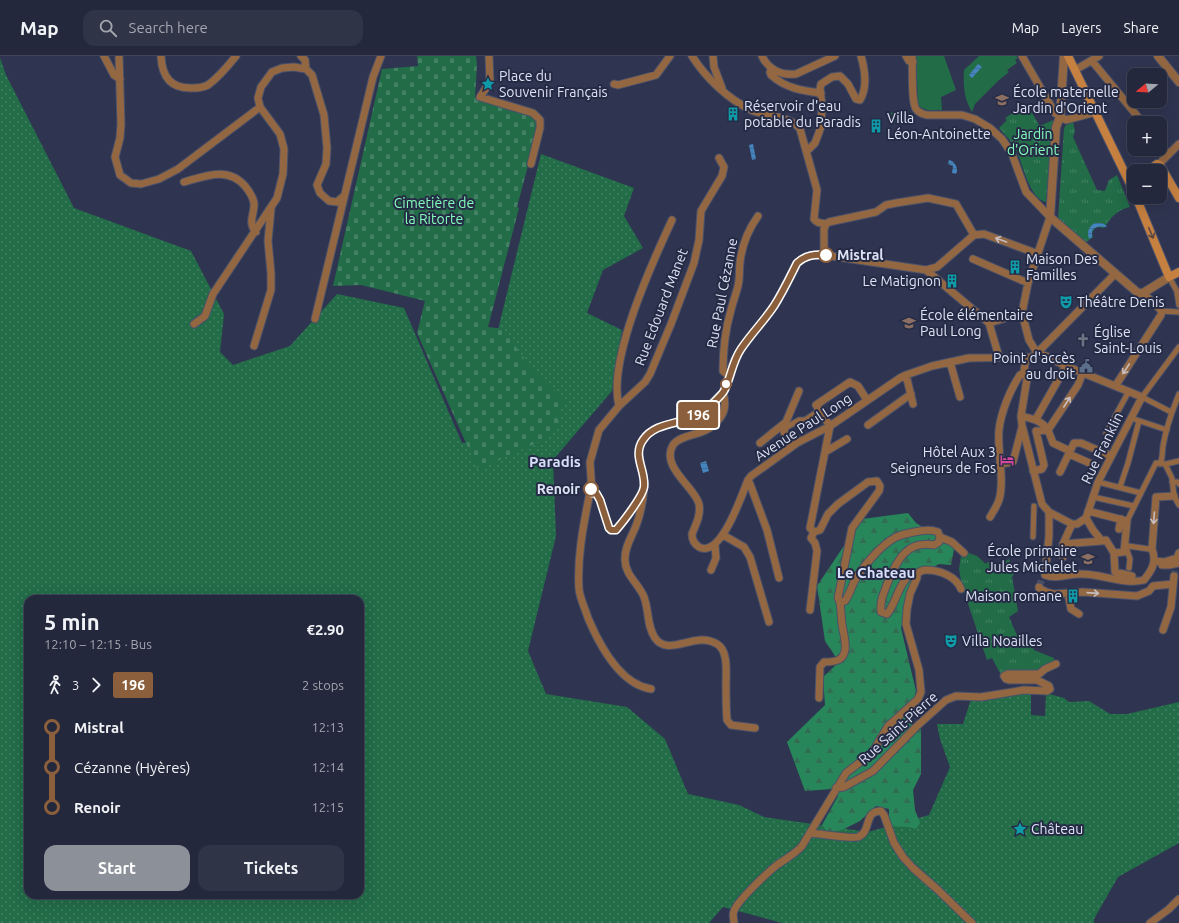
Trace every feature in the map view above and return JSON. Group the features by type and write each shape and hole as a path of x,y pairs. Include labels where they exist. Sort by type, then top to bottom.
{"main road":[{"path":"1068,56 1127,175"},
{"path":"1167,178 1179,198"},
{"path":"1139,204 1170,277 1179,272"}],"street":[{"path":"104,56 114,75 120,79"},
{"path":"120,56 121,124 120,138 115,157 120,175 131,182 141,184 159,179 178,169 260,107"},
{"path":"161,56 161,66 166,77 173,85 185,89 207,86 236,56"},
{"path":"301,56 306,60 306,68 312,75 324,115 327,148 326,164 317,185 320,193 329,201 337,202 344,196"},
{"path":"315,319 373,77 381,56"},
{"path":"488,56 490,82 480,97 532,113 540,120 540,128 531,164"},
{"path":"614,84 618,85 656,75 670,56"},
{"path":"692,56 702,70 722,90 737,102 753,111 794,122 800,128 817,190 815,221 826,224 829,222 876,212 886,205 928,198 956,204 974,235"},
{"path":"713,56 714,67 722,90"},
{"path":"762,56 765,62 773,69 786,74 796,74 835,56"},
{"path":"807,150 815,143 821,126 822,84 832,77 840,76 848,84 856,99 860,100 865,83 864,66 861,56"},
{"path":"906,56 909,61 912,59 914,104 918,112 927,115 962,115 975,119 990,128 1002,139 1012,154 1026,192 1050,217 1138,293 1143,293 1170,277 1178,294 1179,305"},
{"path":"1022,56 1055,113 1060,117 1066,120 1096,112"},
{"path":"1034,355 1022,313 1028,283 1050,217 1056,127 1060,117 1064,56"},
{"path":"1075,70 1100,56"},
{"path":"1158,56 1179,82"},
{"path":"1092,61 1137,116"},
{"path":"194,324 206,316 213,294 256,232 277,198 283,174 284,149 280,134 260,107 258,98 261,87 272,72 282,68 306,68"},
{"path":"773,69 770,72 771,75 784,85 802,90 821,92"},
{"path":"1159,164 1179,144"},
{"name":"Rue Edouard Manet","path":"592,493 590,462 600,430 619,406 648,378 671,324 694,263 699,240 701,211 722,176 724,167 720,158"},
{"path":"184,182 218,173 232,177 241,182 250,193 254,201 254,212 251,221 252,227 256,232"},
{"path":"254,346 271,290 268,234 272,207"},
{"name":"Rue Paul Cézanne","path":"729,376 723,371 725,339 738,285 743,248 747,234 758,216"},
{"path":"619,406 616,396 616,383 623,347 653,261 672,220"},
{"path":"824,255 824,228 826,224"},
{"path":"755,728 731,725 727,720 726,662 722,648 714,642 698,639 673,646 662,644 658,641 654,637 651,630 647,605 642,592 627,572 625,565 625,552 642,508 644,488 638,455 644,438 660,427 699,415 723,392 741,349 775,305 797,263 802,258 809,255 824,255 926,270 937,266 974,235 984,234 1038,254"},
{"path":"973,259 1028,283"},
{"path":"926,270 989,323 999,357"},
{"path":"1115,274 1034,355 1025,362 1024,373 1027,379 1021,416 1040,499 1042,504 1049,512 1072,524 1077,524 1087,515 1124,520"},
{"path":"1143,293 1161,311 1179,312"},
{"path":"1116,385 1161,315 1161,311"},
{"path":"989,323 1022,313"},
{"path":"1142,397 1179,346"},
{"path":"1034,355 1046,356 1066,366 1116,385 1171,412"},
{"name":"Avenue Paul Long","path":"715,545 723,535 733,516 751,476 791,447 830,426 900,378 932,366 969,358 1034,355"},
{"path":"950,362 960,397"},
{"path":"1036,419 1066,366"},
{"path":"1048,430 1078,385 1083,372"},
{"path":"990,517 999,501 999,430 1007,400 1018,377 1024,373"},
{"path":"906,375 913,404"},
{"path":"760,443 787,425 799,420 805,420 850,382 858,386 867,400"},
{"path":"791,447 784,432 798,391"},
{"path":"1106,433 1129,391"},
{"path":"710,570 716,558 715,545 705,548 700,547 693,541 692,534 700,513 698,503 696,498 680,478 671,461 670,454 673,445 678,441 705,431 717,422 726,406 723,392"},
{"path":"868,425 910,394"},
{"path":"1179,394 1171,412 1162,446 1162,464 1172,478 1174,496 1179,505"},
{"name":"Rue Franklin","path":"1087,515 1098,482 1142,397"},
{"path":"814,532 810,528 830,426 818,408"},
{"path":"1021,416 1036,419 1048,430 1053,442 1070,453 1094,465 1090,475"},
{"path":"1131,418 1167,430"},
{"path":"1120,487 1132,451 1139,421"},
{"path":"1000,464 1013,462 1022,425"},
{"path":"1033,471 1042,469 1044,465 1036,431 1048,430"},
{"path":"825,452 847,439"},
{"path":"1060,472 1074,443 1081,443 1111,456"},
{"path":"1119,529 1134,506 1156,463 1162,464 1179,461"},
{"path":"748,480 767,530 779,578"},
{"path":"810,610 817,551 815,543 811,538 814,532 820,530 828,514 838,504 868,482 877,481 880,486 879,491 852,528 839,590 838,598 840,602 842,626 844,631 845,652 838,661 824,662 820,667 819,698"},
{"path":"1098,482 1141,493"},
{"path":"1172,482 1178,482 1179,484"},
{"path":"644,488 627,517 614,531 609,528 600,500 596,493 592,493 589,497 582,535 579,563 579,589 583,605 595,634 609,658 623,674 643,688 651,689"},
{"path":"1049,512 1049,536 1044,576 1051,577 1083,574 1135,581 1144,580 1154,563 1152,549 1156,497 1174,496"},
{"path":"1093,497 1134,506"},
{"path":"1033,537 1034,506"},
{"path":"1087,515 1093,530 1102,541"},
{"path":"1124,520 1126,548 1130,559 1129,568"},
{"path":"1063,557 1063,544 1072,524"},
{"path":"840,602 845,601 849,596 854,582 874,555 896,538 924,530 933,530 938,532 940,537 952,542 964,553"},
{"path":"723,535 744,547 750,557 769,622"},
{"path":"940,537 939,542 934,545 924,543 909,549 900,558 894,568 880,602 881,612 887,614 892,607 902,584 912,573 916,574 924,570 943,573 956,580 961,589"},
{"path":"1063,544 1106,540 1114,553 1115,572 1137,577 1148,575"},
{"path":"1126,548 1149,549"},
{"path":"1114,553 1124,552 1126,548"},
{"path":"1154,563 1177,558 1178,553"},
{"path":"1154,563 1177,566 1173,584 1171,607 1163,630"},
{"path":"734,923 733,913 737,906 761,879 775,866 798,851 811,833 846,773 872,753 888,726 918,699 921,692 919,670 906,624 910,594 917,578 916,574"},
{"path":"1039,587 1038,588 1046,592 1083,592 1137,596 1149,591 1154,586 1173,584"},
{"path":"1068,593 1071,609 1079,614"},
{"name":"Rue Saint-Pierre","path":"836,788 844,787 873,771 916,727 946,700 956,696 981,697 1024,690 1047,691 1050,689 1049,686 1037,680 1010,680 1006,679 1004,676 1008,674 1039,674 1045,669 1056,664"},
{"path":"811,833 847,837 858,836 863,833 871,814 876,811 881,811 894,843 904,857 913,868 972,923"},
{"path":"1150,923 1169,909 1179,899"}],"green space":[{"name":"Cimetière de la Ritorte","path":"417,56 476,56 475,98 532,115 538,120 538,128 517,207 519,208 488,327 504,329 527,363 553,388 563,401 562,408 558,421 552,432 543,440 478,470 417,333 425,301 361,285 333,286 382,69 418,66"},
{"path":"916,56 944,56 956,90 941,97 942,110 925,109 920,107 918,104"},
{"path":"979,56 1016,56 1018,58 1015,60 1017,63 1007,70 1009,72 975,104 972,112 967,102 965,92 964,70"},
{"path":"0,58 6,75 74,208 191,251 224,314 220,352 233,365 290,346 337,294 404,308 462,443 508,440 497,334 541,154 634,188 624,216 643,248 603,270 587,313 622,330 612,391 553,460 556,536 528,651 546,694 627,707 665,739 688,794 739,805 764,817 868,832 929,815 950,767 940,739 937,724 963,724 971,699 1031,693 1031,715 1045,716 1046,693 1064,698 1069,702 1089,701 1110,714 1127,714 1179,702 1179,843 1118,877 1094,919 1094,923 782,923 723,907 709,923 0,923"},
{"name":"Jardin d'Orient","path":"1027,104 1039,125 1053,120 1046,202 1040,199 1031,188 1019,156 1008,138 999,128 1007,120 1005,118"},
{"path":"894,112 902,115 902,118 899,121 891,123 888,116 890,113"},
{"path":"1073,122 1075,131 1073,137 1097,190 1105,191 1109,180 1117,175 1127,200 1127,204 1129,204 1130,207 1115,214 1104,228 1095,228 1092,233 1093,237 1085,243 1058,219 1064,128 1066,125"},
{"path":"908,513 916,523 947,542 954,549 951,565 939,564 913,578 901,628 916,691 909,719 921,730 921,774 913,790 915,810 920,823 916,829 909,827 889,826 889,809 876,806 860,821 842,830 827,832 822,825 838,796 832,789 805,791 787,742 825,705 823,677 839,662 825,641 817,586 862,519"},
{"path":"966,552 977,556 986,564 988,562 996,567 1009,559 1014,574 1012,577 1018,611 1009,617 1019,640 1031,645 1034,650 1054,658 1055,663 1039,673 1022,671 1000,673 992,658 987,660 962,586 959,569 961,556"}],"water":[{"path":"978,64 982,67 972,78 969,75"},
{"path":"753,144 756,159 752,160 749,145"},
{"path":"949,160 956,166 956,174 952,173 953,166 948,164"},
{"path":"1095,223 1102,223 1107,226 1096,227 1092,231 1092,237 1089,239 1089,230"},
{"path":"706,461 709,471 703,473 700,463"}],"tunnel":[{"path":"1174,576 1175,571"},
{"path":"1039,587 1042,578"}],"bus line":[{"name":"196","path":"591,489 592,493 596,493 600,500 609,528 614,531 616,530 631,512 644,488 638,455 644,438 649,433 660,427 693,418 710,406 723,392 734,361 741,349 775,305 797,263 802,258 809,255 826,255"}],"place":[{"name":"Place du Souvenir Français","path":"488,84"},
{"name":"École maternelle Jardin d'Orient","path":"1002,100"},
{"name":"Réservoir d'eau potable du Paradis","path":"733,114"},
{"name":"Villa Léon-Antoinette","path":"876,126"},
{"name":"Mistral","path":"826,255"},
{"name":"Maison Des Familles","path":"1015,267"},
{"name":"Le Matignon","path":"952,281"},
{"name":"Théâtre Denis","path":"1066,302"},
{"name":"École élémentaire Paul Long","path":"909,323"},
{"name":"Église Saint-Louis","path":"1083,340"},
{"name":"Point d'accès au droit","path":"1086,366"},
{"name":"Hôtel Aux 3 Seigneurs de Fos","path":"1007,460"},
{"name":"Renoir","path":"591,489"},
{"name":"École primaire Jules Michelet","path":"1088,559"},
{"name":"Maison romane","path":"1073,596"},
{"name":"Villa Noailles","path":"951,641"},
{"name":"Château","path":"1020,829"}],"district":[{"name":"Paradis","path":"555,462"},
{"name":"Le Chateau","path":"876,573"}]}
